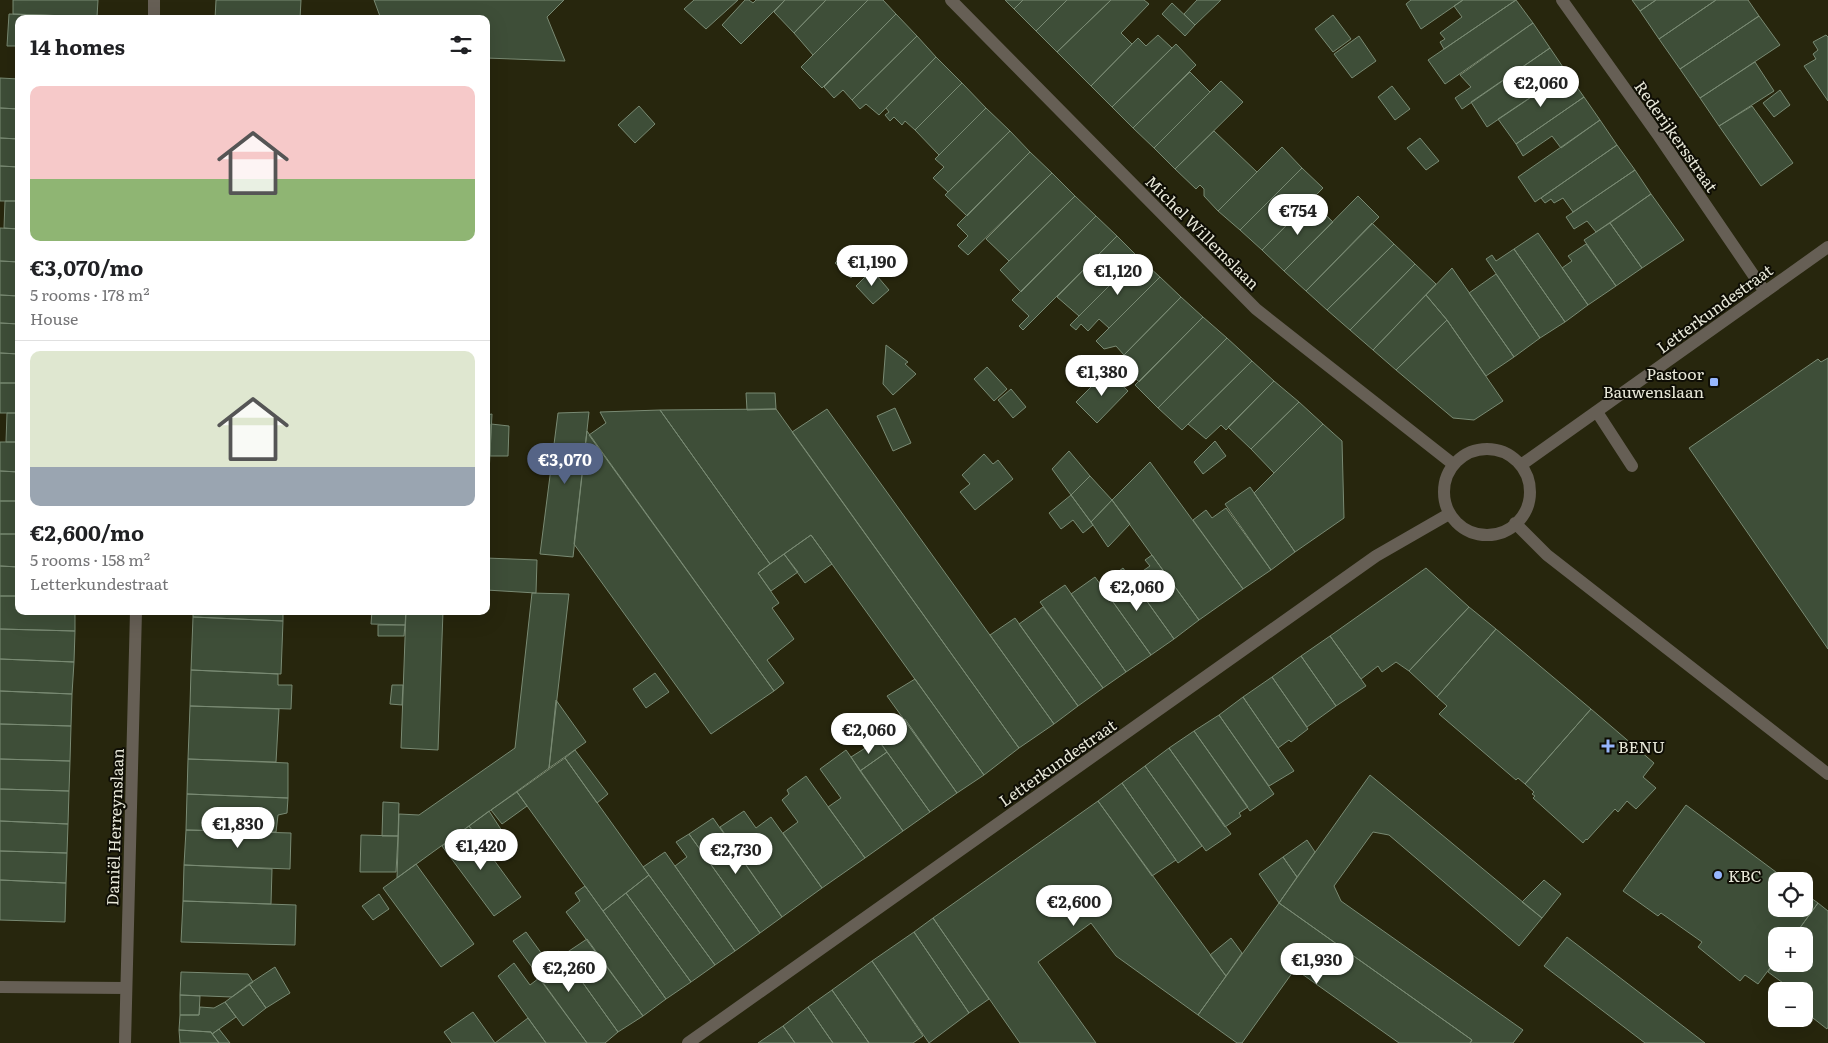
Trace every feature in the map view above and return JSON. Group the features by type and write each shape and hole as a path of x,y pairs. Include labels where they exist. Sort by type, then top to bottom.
{"street":[{"path":"154,0 154,15"},
{"name":"Michel Willemslaan","path":"951,0 1256,309 1453,464"},
{"name":"Rederijkersstraat","path":"1562,0 1765,292"},
{"name":"Letterkundestraat","path":"1521,465 1828,247"},
{"path":"1597,412 1632,466"},
{"path":"1474,450 1500,450 1512,456 1521,465 1528,478 1530,493 1527,507 1507,530 1492,535 1475,533 1461,526 1450,514 1444,502 1443,489 1446,477 1453,464 1462,456 1474,450"},
{"name":"Letterkundestraat","path":"688,1043 1368,561 1450,514"},
{"path":"1515,523 1547,555 1828,774"},
{"name":"Daniël Herreynslaan","path":"125,1043 136,615"},
{"path":"0,987 125,988"}],"building":[{"path":"13,0 98,0 97,15 13,14"},
{"path":"216,0 301,0 300,15 215,15"},
{"path":"374,0 564,0 547,17 565,61 490,58 490,15 380,15"},
{"path":"694,0 738,0 706,29 684,9"},
{"path":"745,0 753,3 756,0 785,0 741,44 722,25"},
{"path":"785,0 826,0 794,33 774,12"},
{"path":"826,0 868,0 813,55 794,33"},
{"path":"868,0 883,0 896,14 822,88 801,67"},
{"path":"1005,0 1023,0 1014,9"},
{"path":"1023,0 1067,0 1036,31 1014,9"},
{"path":"1067,0 1111,0 1057,52 1036,31"},
{"path":"1111,0 1144,0 1149,4 1121,33 1132,44 1091,86 1057,52"},
{"path":"1197,0 1221,0 1195,25 1184,14"},
{"path":"1411,0 1463,0 1421,29 1406,4"},
{"path":"1463,0 1516,0 1444,49 1440,42 1445,39 1440,33 1462,17 1454,6"},
{"path":"1516,0 1533,23 1445,84 1428,60"},
{"path":"1632,0 1656,0 1640,11"},
{"path":"1656,0 1716,0 1659,39 1640,11"},
{"path":"1716,0 1748,0 1759,16 1680,69 1659,39"},
{"path":"1172,3 1195,25 1185,36 1162,14"},
{"path":"9,14 38,15 15,15 15,46 7,46"},
{"path":"896,14 917,36 852,100 843,90 834,98 824,87"},
{"path":"1333,15 1351,39 1333,52 1315,29"},
{"path":"1759,16 1780,45 1700,98 1680,69"},
{"path":"1533,23 1550,48 1462,109 1455,98 1471,87 1460,75"},
{"path":"1158,35 1172,48 1112,107 1091,86 1138,38 1146,46"},
{"path":"1826,35 1828,37 1828,101 1804,66 1816,59 1813,54 1818,50 1813,42"},
{"path":"917,36 936,57 879,115 866,104 860,109 852,100"},
{"path":"1359,36 1376,61 1352,78 1334,54"},
{"path":"1176,44 1196,65 1133,128 1112,107"},
{"path":"1550,48 1567,73 1487,127 1471,102"},
{"path":"936,57 962,83 915,130 905,121 902,125 894,117 890,121 885,115 889,112 886,108"},
{"path":"1755,62 1774,91 1719,126 1700,98"},
{"path":"1190,72 1210,92 1154,148 1133,128"},
{"path":"1567,73 1584,97 1516,144 1498,119"},
{"path":"0,78 15,79 15,109 0,108"},
{"path":"1221,81 1243,102 1175,169 1154,148"},
{"path":"962,83 986,108 939,155 915,130"},
{"path":"1392,86 1410,109 1395,120 1378,97"},
{"path":"1780,90 1790,105 1774,117 1763,103"},
{"path":"1584,97 1600,120 1561,148 1552,136 1523,156 1516,144"},
{"path":"639,106 655,124 635,143 618,125"},
{"path":"1752,106 1793,163 1761,186 1719,126"},
{"path":"0,108 15,109 15,139 0,138"},
{"path":"986,108 1010,131 948,192 933,178 944,167 935,159"},
{"path":"1600,120 1617,145 1535,202 1518,177"},
{"path":"1010,131 1030,152 967,216 945,195"},
{"path":"1214,131 1257,172 1218,211 1204,196 1204,189 1200,185 1196,189 1175,169"},
{"path":"0,138 15,139 15,167 0,166"},
{"path":"1420,138 1439,161 1426,170 1407,148"},
{"path":"1617,145 1635,170 1573,212 1563,198 1554,203 1551,199 1545,203 1541,198"},
{"path":"1282,147 1302,168 1240,230 1218,211"},
{"path":"1030,152 1052,173 968,255 958,246 968,236 957,225"},
{"path":"0,166 15,167 15,201 0,201"},
{"path":"1302,168 1323,188 1262,250 1240,230"},
{"path":"1635,170 1651,194 1596,232 1587,221 1574,229 1566,217"},
{"path":"1052,173 1075,196 1009,261 986,239"},
{"path":"1651,194 1684,240 1642,268 1610,223"},
{"path":"1075,196 1096,216 1021,292 1000,270"},
{"path":"1358,196 1379,217 1306,291 1284,271"},
{"path":"5,201 15,201 15,229 4,228"},
{"path":"1311,201 1333,222 1284,271 1262,250"},
{"path":"1096,216 1117,236 1023,330 1019,326 1029,316 1012,300"},
{"path":"1372,223 1394,244 1327,310 1306,291"},
{"path":"1610,223 1642,268 1616,286 1584,240"},
{"path":"0,228 15,229 15,262 0,261"},
{"path":"1538,233 1588,305 1565,322 1514,249"},
{"path":"1117,236 1138,257 1079,316 1057,297"},
{"path":"1394,244 1415,264 1350,330 1327,310"},
{"path":"1586,244 1616,286 1588,305 1562,268 1572,261 1568,256"},
{"path":"851,247 866,262 851,278 835,263"},
{"path":"1514,249 1565,322 1540,338 1486,259 1492,255 1496,261"},
{"path":"1138,257 1160,277 1109,328 1099,319 1088,331 1081,324 1076,330 1070,325"},
{"path":"0,261 15,262 15,296 0,295"},
{"path":"1415,264 1436,284 1373,350 1350,330"},
{"path":"1452,268 1514,357 1486,376 1447,320 1426,295"},
{"path":"872,270 889,290 873,304 856,286"},
{"path":"1496,274 1540,338 1514,357 1469,293"},
{"path":"1160,277 1181,297 1124,355 1116,346 1104,349 1096,341"},
{"path":"0,295 15,296 15,324 0,323"},
{"path":"1426,295 1447,320 1396,370 1373,350"},
{"path":"1181,297 1203,317 1139,382 1119,360"},
{"path":"1203,317 1227,338 1158,408 1135,385"},
{"path":"1447,320 1503,401 1474,420 1453,418 1396,370"},
{"path":"0,323 15,324 15,354 0,353"},
{"path":"1227,338 1252,361 1182,430 1158,408"},
{"path":"886,345 908,362 905,364 916,374 893,395 883,384"},
{"path":"0,353 15,354 15,383 0,383"},
{"path":"1828,358 1828,649 1689,448 1818,359 1821,362"},
{"path":"1252,361 1274,381 1226,430 1221,425 1206,439 1188,424"},
{"path":"987,367 1007,389 994,401 974,379"},
{"path":"1107,371 1128,391 1097,423 1076,402"},
{"path":"1274,381 1299,402 1251,449 1228,427"},
{"path":"0,383 15,383 15,413 0,413"},
{"path":"1011,389 1026,407 1013,418 998,400"},
{"path":"746,393 775,393 776,409 747,410"},
{"path":"1299,402 1323,424 1274,473 1251,449"},
{"path":"895,408 911,443 893,451 877,416"},
{"path":"776,409 1019,748 984,775 811,535 770,564 660,410"},
{"path":"827,409 1054,724 1019,748 792,432"},
{"path":"660,410 770,564 758,573 779,603 772,608 794,639 767,660 784,683 774,691 589,435 606,423 600,412"},
{"path":"589,412 573,557 540,554 558,413"},
{"path":"7,413 15,413 15,442 6,442"},
{"path":"490,414 492,414 490,454"},
{"path":"491,424 509,426 508,456 490,456"},
{"path":"1323,424 1342,441 1344,518 1295,552 1254,493"},
{"path":"587,431 774,691 711,734 574,544"},
{"path":"1215,441 1226,456 1203,474 1194,462"},
{"path":"0,442 15,442 15,472 0,471"},
{"path":"1069,451 1090,476 1071,495 1052,469"},
{"path":"984,454 993,464 998,460 1013,479 975,510 960,492 970,484 962,475"},
{"path":"1150,462 1243,589 1199,620 1112,500"},
{"path":"0,471 15,472 15,501 0,501"},
{"path":"1090,476 1112,500 1091,522 1071,495"},
{"path":"1250,487 1295,552 1271,570 1225,504"},
{"path":"1071,495 1093,525 1083,533 1073,520 1061,529 1049,513"},
{"path":"1112,500 1130,524 1108,547 1091,522"},
{"path":"0,501 15,501 15,534 0,534"},
{"path":"1226,508 1271,570 1243,589 1193,520 1206,510 1212,518"},
{"path":"0,534 15,534 15,567 0,566"},
{"path":"811,535 832,564 805,583 784,554"},
{"path":"784,554 798,572 771,591 758,573"},
{"path":"1152,555 1199,620 1174,639 1131,579 1150,566 1145,560"},
{"path":"490,558 537,560 536,593 490,590"},
{"path":"0,566 15,567 15,596 0,596"},
{"path":"1123,568 1174,639 1151,655 1101,585"},
{"path":"1426,568 1469,607 1409,671 1396,662 1382,672 1378,666 1361,679 1330,636"},
{"path":"1095,577 1151,655 1126,672 1071,594"},
{"path":"1065,585 1126,672 1103,688 1040,602"},
{"path":"532,593 569,594 549,768 397,878 399,814 419,815 515,748"},
{"path":"0,596 15,596 15,615 75,615 75,631 0,629"},
{"path":"1043,607 1103,688 1078,706 1019,624"},
{"path":"1469,607 1496,629 1437,697 1409,671"},
{"path":"193,615 283,615 283,621 193,617"},
{"path":"372,615 406,615 405,625 371,624"},
{"path":"406,615 443,615 438,750 401,748"},
{"path":"193,617 283,621 281,674 191,670"},
{"path":"1015,618 1078,706 1054,724 990,635"},
{"path":"378,625 405,625 404,636 378,636"},
{"path":"0,629 75,631 74,662 0,659"},
{"path":"1496,629 1591,709 1525,784 1518,778 1516,780 1439,714 1447,706 1437,697"},
{"path":"1330,636 1366,686 1336,706 1301,656"},
{"path":"1301,656 1336,706 1307,727 1272,677"},
{"path":"0,659 74,662 72,694 0,691"},
{"path":"191,670 278,674 278,685 292,685 291,709 190,706"},
{"path":"655,673 669,692 646,708 633,689"},
{"path":"1272,677 1308,729 1291,742 1289,740 1278,748 1243,697"},
{"path":"915,679 984,775 957,793 887,696"},
{"path":"392,685 403,685 402,705 390,704"},
{"path":"0,691 72,694 71,726 0,724"},
{"path":"1243,697 1294,771 1269,786 1219,715"},
{"path":"556,700 586,742 549,768"},
{"path":"190,706 279,709 276,762 188,759"},
{"path":"1591,709 1654,763 1643,777 1656,788 1636,809 1627,801 1618,812 1615,809 1583,843 1533,798 1535,796 1532,794 1534,792 1525,784"},
{"path":"1219,715 1274,794 1250,811 1194,731"},
{"path":"905,719 957,793 930,812 877,738"},
{"path":"0,724 71,726 70,761 0,759"},
{"path":"1194,731 1248,807 1239,813 1241,816 1225,827 1169,748"},
{"path":"878,740 887,752 860,771 851,757"},
{"path":"1169,748 1231,834 1206,851 1145,766"},
{"path":"575,750 608,794 597,803 565,758"},
{"path":"846,750 903,831 865,858 828,807 841,798 820,769"},
{"path":"887,752 930,812 903,831 860,771"},
{"path":"565,758 649,875 603,911 517,792"},
{"path":"0,759 70,761 69,791 0,789"},
{"path":"188,759 288,763 288,798 187,794"},
{"path":"1145,766 1202,846 1178,863 1122,783"},
{"path":"1370,775 1542,918 1519,946 1389,835 1373,832 1334,886 1341,901 1523,1030 1513,1043 1470,1043 1472,1040 1279,903"},
{"path":"806,776 865,858 822,888 783,833 798,822 782,800 789,794 787,790"},
{"path":"1122,783 1176,860 1152,876 1098,801"},
{"path":"0,789 69,791 68,824 0,821"},
{"path":"517,792 527,806 502,824 491,810"},
{"path":"187,794 288,798 287,813 278,815 276,832 186,830"},
{"path":"1098,801 1226,976 1198,1015 1116,956 1091,923 1038,962 1096,1043 1020,1043 933,918"},
{"path":"383,802 399,803 398,836 382,836"},
{"path":"1686,805 1776,872 1768,872 1768,917 1808,917 1801,927 1768,927 1768,971 1758,984 1745,975 1740,981 1698,947 1702,942 1661,913 1658,916 1623,891"},
{"path":"489,811 504,834 485,847 469,826"},
{"path":"744,811 756,828 771,817 822,888 782,917 720,827"},
{"path":"713,818 782,917 760,933 689,834"},
{"path":"0,821 68,824 67,853 0,851"},
{"path":"469,826 521,897 494,916 442,846"},
{"path":"186,830 291,833 290,869 184,865"},
{"path":"689,834 760,933 735,951 675,866 687,857 676,842"},
{"path":"361,835 398,836 396,872 360,872"},
{"path":"1307,840 1315,852 1297,877 1283,857"},
{"path":"0,851 67,853 66,883 0,880"},
{"path":"665,852 735,951 715,965 643,867"},
{"path":"1283,857 1297,877 1279,903 1259,874"},
{"path":"416,864 474,944 441,967 383,888"},
{"path":"184,865 272,869 271,904 183,901"},
{"path":"649,875 715,965 691,982 626,893"},
{"path":"0,880 66,883 65,922 0,920"},
{"path":"1544,880 1561,894 1542,918 1522,902"},
{"path":"585,886 666,999 643,1016 566,912 580,901 575,893"},
{"path":"626,893 691,982 666,999 603,911"},
{"path":"379,894 389,909 373,920 362,906"},
{"path":"1813,899 1818,903 1813,910"},
{"path":"183,901 296,905 295,945 181,942"},
{"path":"1279,903 1472,1040 1470,1043 1399,1043 1295,969 1242,1043 1237,1043 1198,1015"},
{"path":"1818,903 1828,911 1827,1029 1813,1018 1813,982 1782,982 1768,972 1813,972 1813,927 1801,927 1808,917 1813,917 1813,910"},
{"path":"933,918 989,999 969,1013 914,932"},
{"path":"526,932 547,961 559,951 563,955 618,1032 605,1043 587,1043 513,941"},
{"path":"914,932 969,1013 929,1043 872,961"},
{"path":"1567,937 1705,1043 1645,1043 1544,966"},
{"path":"1231,938 1242,953 1226,976 1210,955"},
{"path":"587,939 643,1016 618,1032 563,955"},
{"path":"872,961 923,1036 913,1043 869,1043 832,990"},
{"path":"514,963 530,985 539,978 587,1043 546,1043 498,976"},
{"path":"275,967 290,993 266,1008 249,984"},
{"path":"181,972 248,974 253,982 232,997 180,995"},
{"path":"249,984 266,1008 243,1026 225,1002"},
{"path":"832,990 869,1043 833,1043 808,1007"},
{"path":"180,995 200,996 199,1015 180,1015"},
{"path":"225,1002 236,1017 212,1034 211,1032 179,1030 180,1015 199,1015 200,1007 214,1008"},
{"path":"808,1007 833,1043 795,1043 783,1026"},
{"path":"473,1012 495,1043 452,1043 444,1032"},
{"path":"528,1018 546,1043 495,1043"},
{"path":"783,1026 795,1043 758,1043"},
{"path":"219,1029 230,1043 219,1043 212,1034"},
{"path":"179,1030 211,1032 219,1043 180,1043"}],"place":[{"name":"Pastoor Bauwenslaan","path":"1714,382"},
{"name":"BENU","path":"1608,746"},
{"name":"KBC","path":"1718,875"}]}
